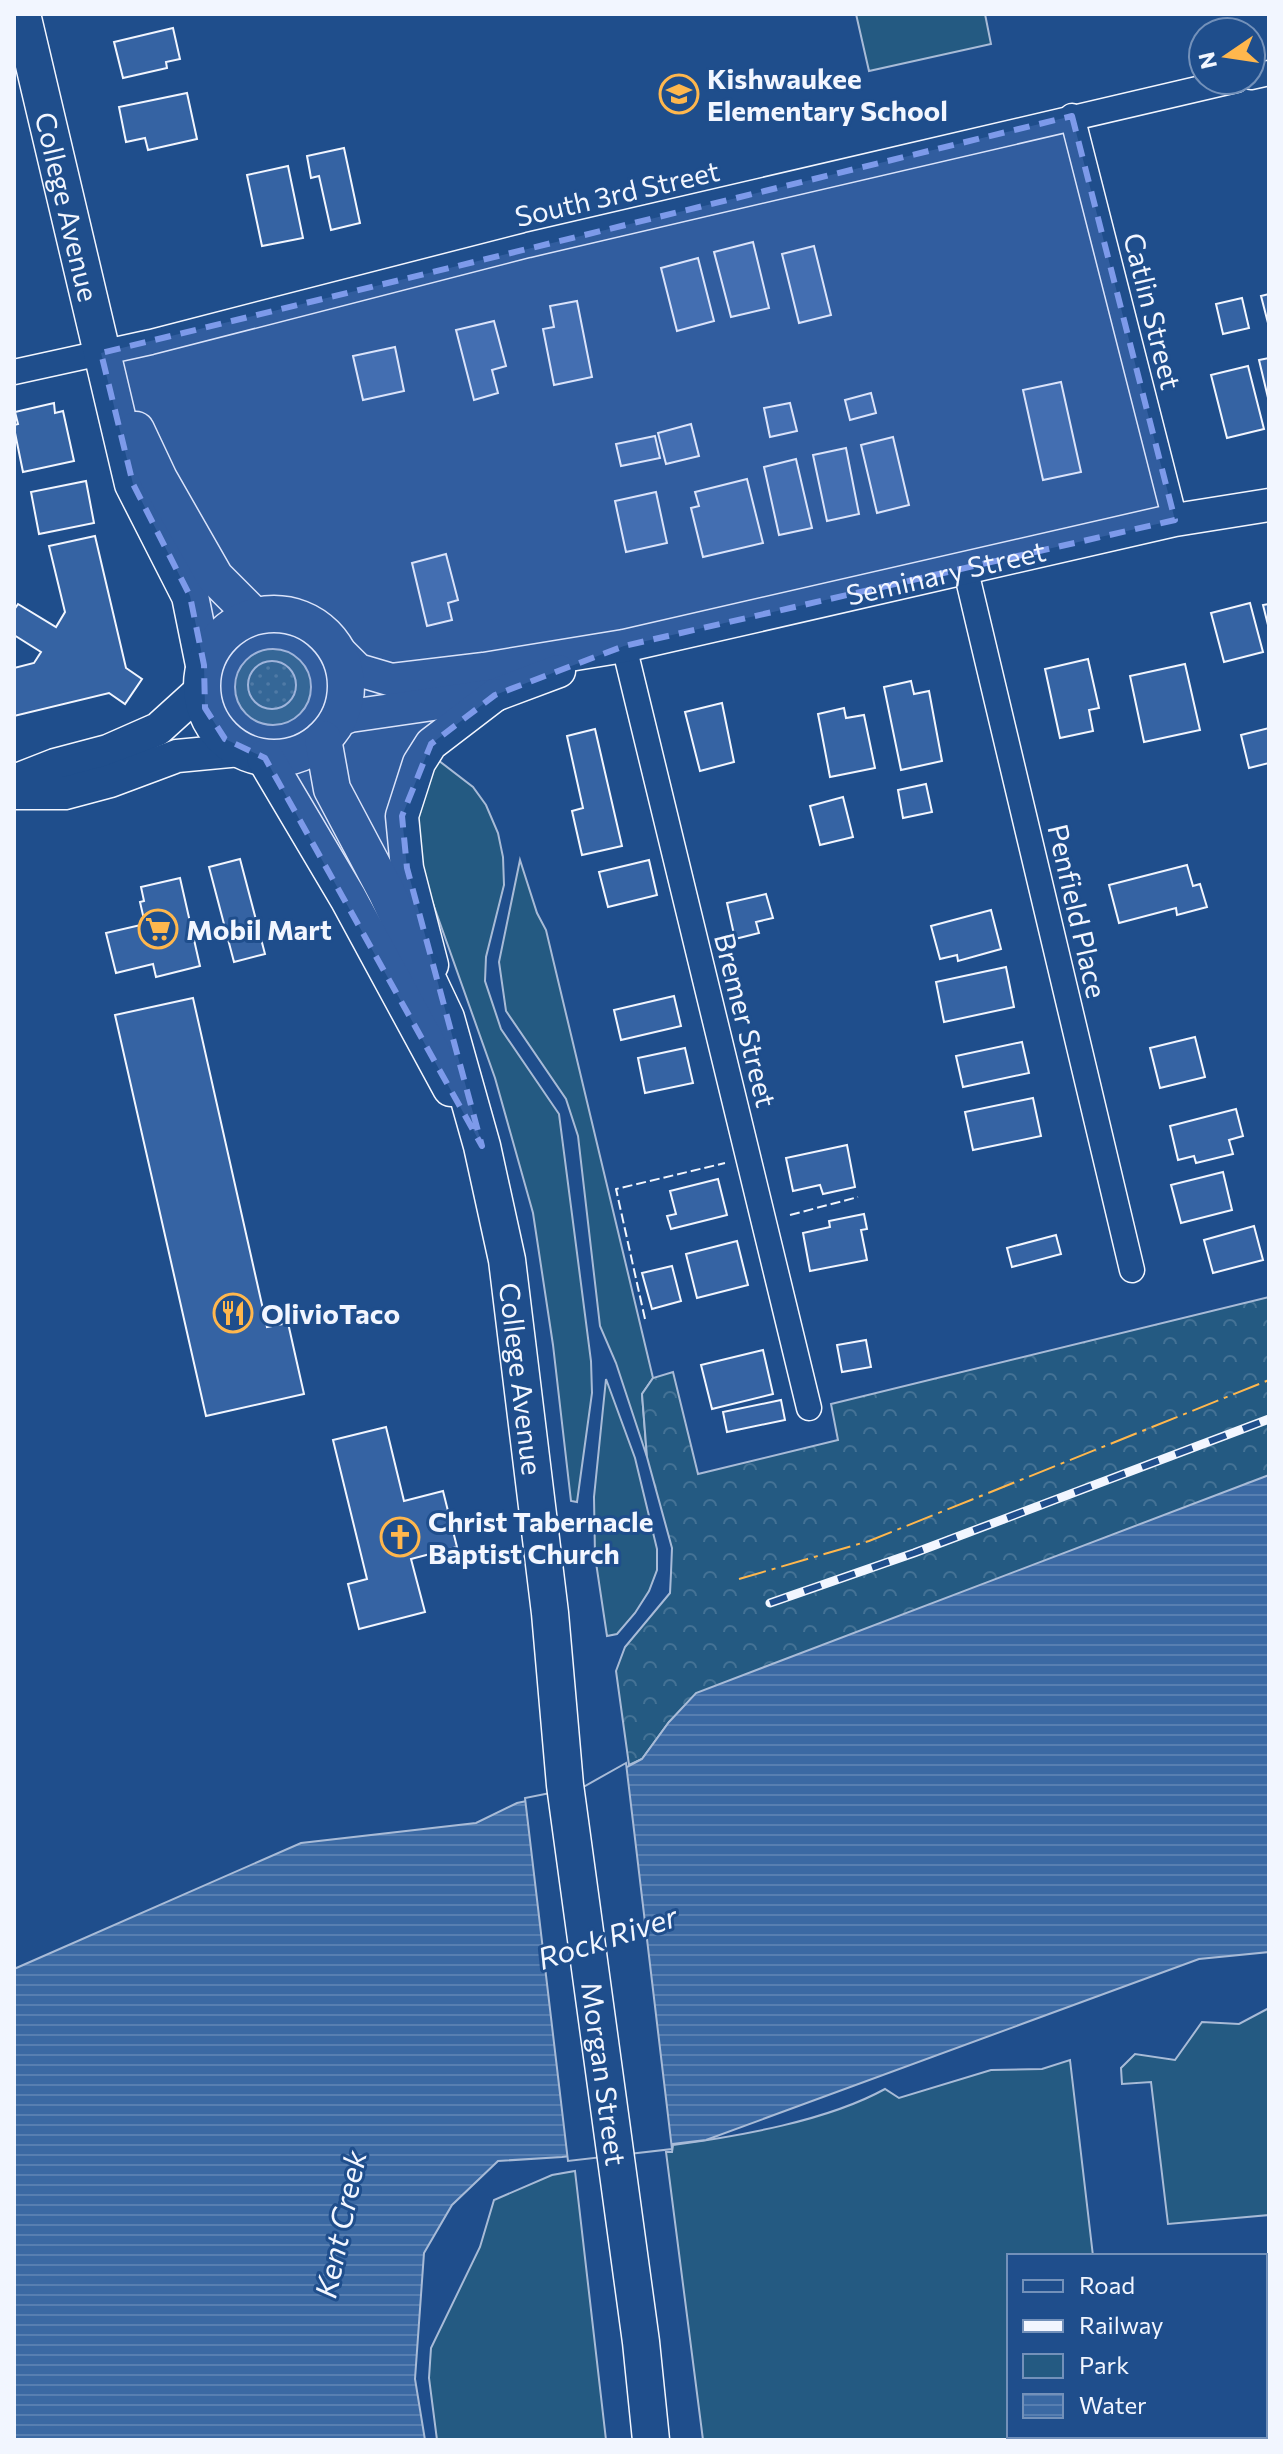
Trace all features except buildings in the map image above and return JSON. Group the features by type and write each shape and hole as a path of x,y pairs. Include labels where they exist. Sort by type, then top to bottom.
{"main road":[{"name":"College Avenue","path":"22,14 133,484 190,596 205,708 213,725 225,739 253,754 348,898 482,1146"},
{"name":"College Avenue","path":"101,353 159,479 215,577 254,616"},
{"path":"203,678 215,644 232,626 254,616 276,613 299,618 319,629 334,646"},
{"name":"College Avenue","path":"334,646 346,683 344,703 330,730 332,789 386,891 446,1018 482,1146 507,1260 550,1613"},
{"path":"253,754 285,757 306,751 330,730"},
{"name":"Morgan Street","path":"550,1613 565,1785 641,2342 651,2440"}],"street":[{"name":"South 3rd Street","path":"14,372 101,353 528,245 1187,91"},
{"name":"Catlin Street","path":"1072,116 1175,520"},
{"name":"Seminary Street","path":"334,646 358,670 392,680 624,646 1175,520 1269,505"},
{"name":"Penfield Place","path":"965,567 1132,1270"},
{"name":"Seminary Street","path":"330,730 350,716 495,695 624,646"},
{"name":"Bremer Street","path":"624,646 809,1408"},
{"path":"14,781 55,765 108,751 158,729 203,678"},
{"path":"446,1018 407,868 402,816 419,763 431,744 495,695"},
{"path":"14,793 65,793 110,781 177,756 253,754"}],"highlighted area":[{"path":"1072,116 1175,520 624,646 495,695 431,744 402,816 407,868 482,1146 265,758 225,739 205,708 204,665 190,596 133,484 101,353"}],"green space":[{"path":"856,14 985,14 991,44 869,71"},
{"path":"273,649 288,652 300,660 308,672 311,687 308,702 300,714 288,722 273,725 258,722 246,714 238,702 235,687 238,672 246,660 258,652"},
{"path":"272,661 289,668 296,685 289,702 272,709 255,702 248,685 255,668"},
{"path":"434,757 473,787 486,805 498,833 504,885 486,957 485,981 501,1029 559,1114 591,1361 592,1393 577,1502 571,1501 553,1345 533,1213 495,1078 420,867 414,810"},
{"path":"520,860 537,913 546,930 653,1378 642,1394 647,1457 616,1363 600,1326 578,1136 566,1099 506,1011 499,962"},
{"path":"1269,1297 1269,1476 669,1722 642,1759 629,1765 616,1671 625,1647 670,1593 672,1548 647,1457 642,1394 653,1378 673,1372 698,1474 838,1440 831,1404"},
{"path":"606,1379 635,1458 657,1549 657,1570 649,1591 617,1634 607,1636 595,1556 594,1497"},
{"path":"1269,2008 1269,2215 1168,2224 1151,2082 1122,2084 1121,2068 1135,2054 1175,2060 1202,2022 1239,2024"},
{"path":"1070,2060 1093,2254 1007,2254 1007,2438 1114,2440 703,2440 666,2152 672,2152 673,2145 754,2132 810,2118 885,2089 899,2098 991,2070 1042,2069"},
{"path":"575,2171 606,2440 437,2440 429,2378 431,2348 480,2247 494,2200 552,2175"}],"water":[{"path":"1269,1475 1269,1952 1199,1959 706,2140 562,2157 498,2161 452,2205 424,2253 415,2379 425,2440 14,2440 14,1969 301,1843 476,1823 517,1803 586,1789 642,1759 669,1722 696,1693"}],"pier":[{"path":"626,1763 672,2149 568,2161 525,1798 585,1786"}],"railway":[{"path":"770,1603 914,1553 1269,1419"}],"fence":[{"path":"645,1319 616,1189 725,1163"},
{"path":"790,1215 858,1197"}],"power":[{"path":"739,1579 869,1541 1269,1380"}],"place":[{"name":"Kishwaukee Elementary School","path":"679,94"},
{"name":"Mobil Mart","path":"158,929"},
{"name":"OlivioTaco","path":"233,1313"},
{"name":"Christ Tabernacle Baptist Church","path":"400,1537"}],"water label":[{"name":"Rock River","path":"607,1936"},
{"name":"Kent Creek","path":"339,2224"}]}
